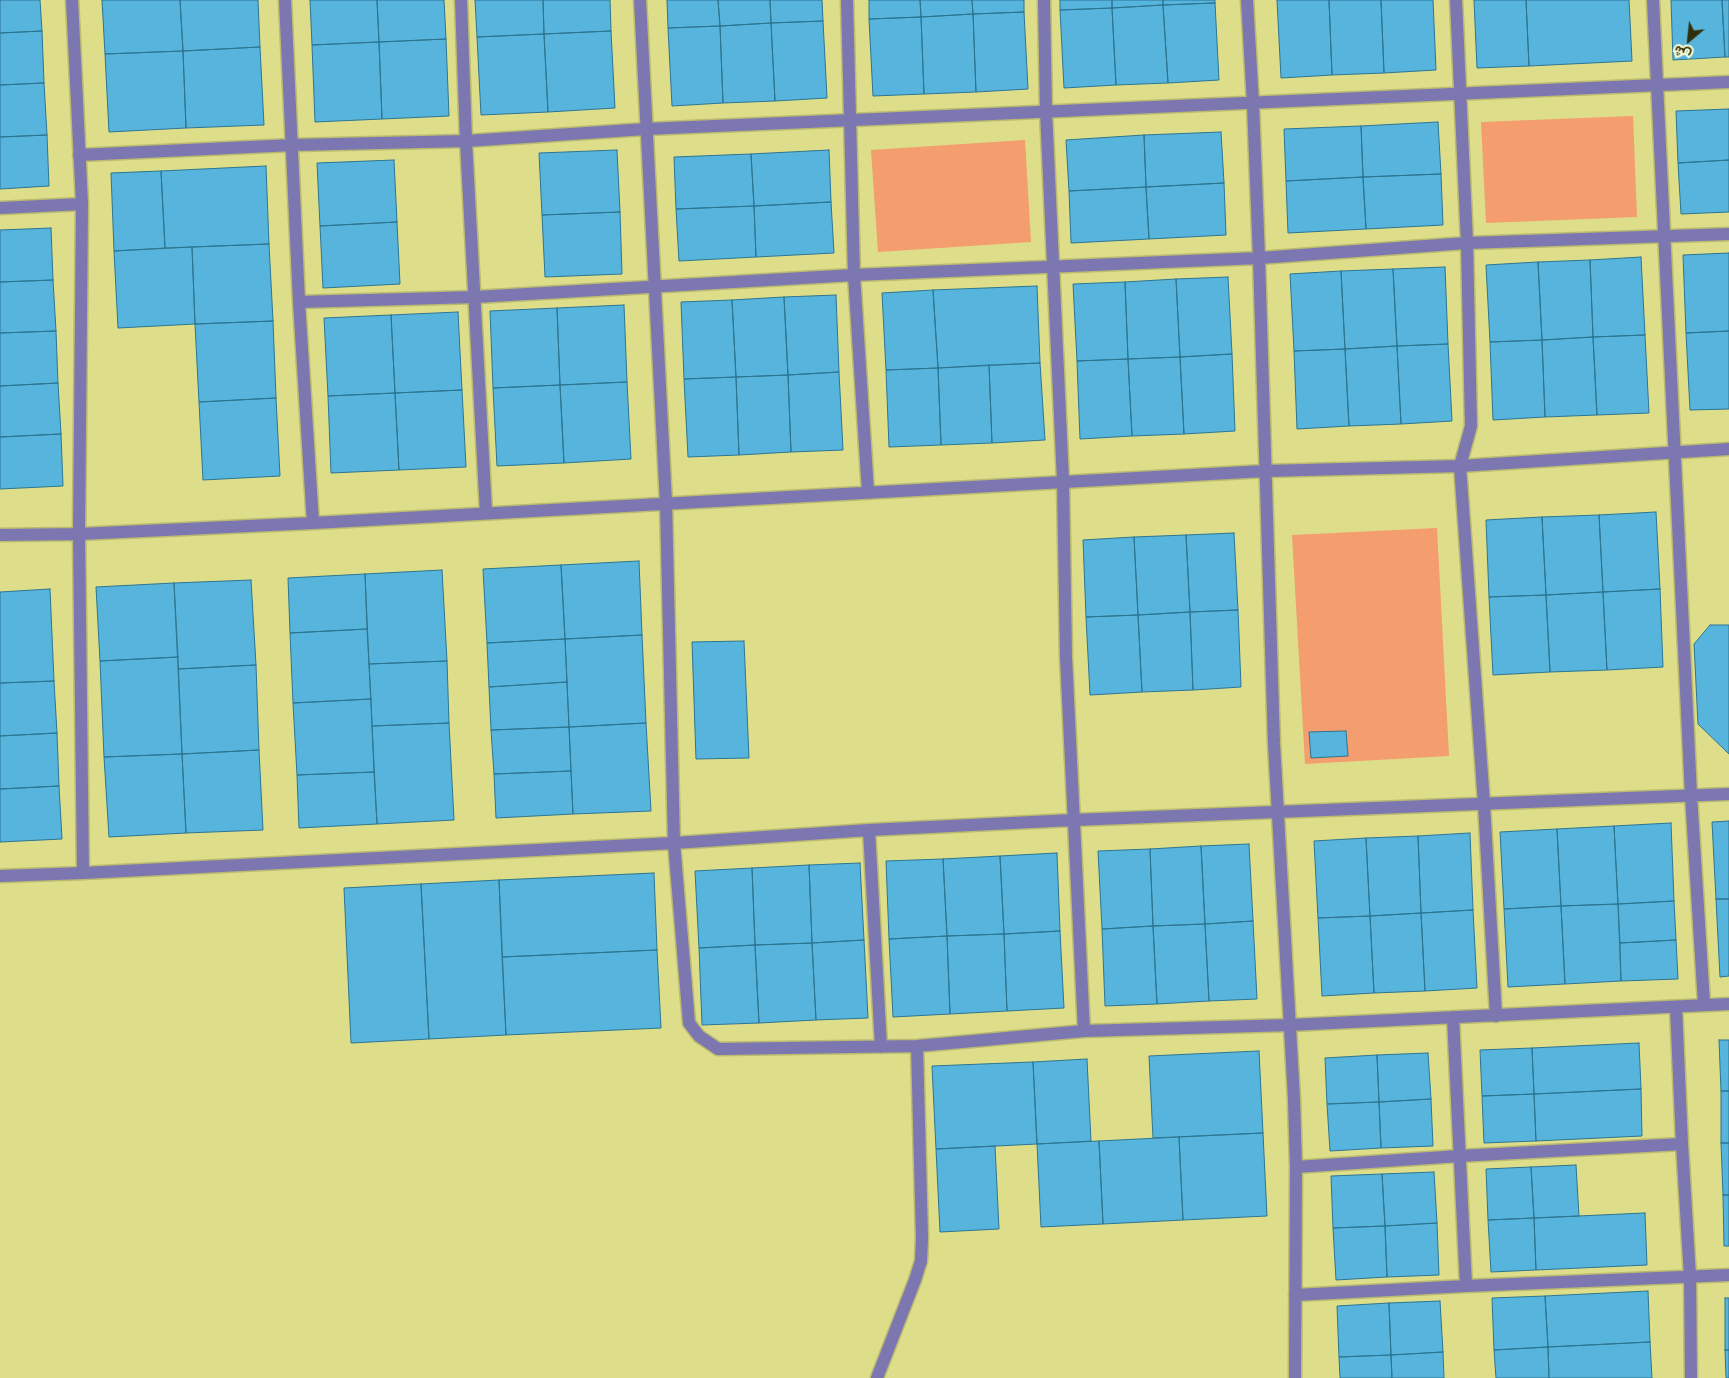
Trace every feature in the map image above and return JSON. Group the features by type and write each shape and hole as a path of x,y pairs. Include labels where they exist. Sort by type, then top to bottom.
{"street":[{"path":"72,0 82,204 79,534 83,873"},
{"path":"285,0 299,302 313,523"},
{"path":"461,0 466,141 486,513"},
{"path":"640,0 666,503 674,843 689,1023 699,1036 718,1049 917,1046 1084,1031 1290,1025 1729,1004"},
{"path":"846,0 851,120 854,275 868,492"},
{"path":"1044,0 1046,111 1063,481 1066,657 1084,1031"},
{"path":"1247,0 1259,258 1278,811 1296,1167 1294,1378"},
{"path":"1456,0 1467,243 1470,426 1460,466 1484,804 1496,1016"},
{"path":"1653,0 1691,795 1704,1004"},
{"path":"79,156 293,145 466,141 646,129 1729,82"},
{"path":"0,208 82,204"},
{"path":"299,302 475,297 854,275 1259,258 1467,243 1729,234"},
{"path":"0,536 313,523 1265,470 1460,466 1729,449"},
{"path":"0,876 674,843 869,830 1073,820 1729,794"},
{"path":"869,830 881,1046"},
{"path":"1676,1007 1690,1276 1691,1378"},
{"path":"1453,1018 1466,1286"},
{"path":"877,1378 921,1261 917,1046"},
{"path":"1296,1167 1682,1144"},
{"path":"1295,1295 1729,1275"}],"shaded area":[{"path":"1633,116 1637,217 1486,223 1481,122"},
{"path":"1025,140 1031,242 878,252 871,150"},
{"path":"1437,528 1449,756 1305,764 1292,535"}],"building":[{"path":"0,0 40,0 42,31 0,33"},
{"path":"102,0 180,0 183,51 105,54"},
{"path":"180,0 258,0 260,47 183,51"},
{"path":"310,0 377,0 379,42 312,45"},
{"path":"377,0 444,0 446,39 379,42"},
{"path":"475,0 543,0 544,34 477,37"},
{"path":"543,0 610,0 611,31 544,34"},
{"path":"667,0 718,0 720,26 668,28"},
{"path":"718,0 770,0 771,23 720,26"},
{"path":"770,0 822,0 823,21 771,23"},
{"path":"869,0 920,0 921,17 869,19"},
{"path":"920,0 972,0 973,14 921,17"},
{"path":"972,0 1024,0 1024,12 973,14"},
{"path":"1060,0 1112,0 1112,8 1060,10"},
{"path":"1112,0 1163,0 1163,5 1112,8"},
{"path":"1163,0 1215,0 1215,3 1163,5"},
{"path":"1277,0 1329,0 1332,75 1281,78"},
{"path":"1329,0 1381,0 1384,73 1332,75"},
{"path":"1381,0 1433,0 1436,70 1384,73"},
{"path":"1474,0 1526,0 1529,66 1477,68"},
{"path":"1526,0 1629,0 1632,61 1529,66"},
{"path":"1671,0 1722,0 1725,57 1673,60"},
{"path":"1722,0 1729,0 1729,57 1725,57"},
{"path":"1215,3 1219,80 1168,83 1163,5"},
{"path":"1163,5 1168,83 1116,85 1112,8"},
{"path":"1112,8 1116,85 1064,88 1060,10"},
{"path":"1024,12 1028,89 976,92 973,14"},
{"path":"973,14 976,92 924,94 921,17"},
{"path":"921,17 924,94 873,96 869,19"},
{"path":"823,21 827,98 775,101 771,23"},
{"path":"771,23 775,101 723,103 720,26"},
{"path":"720,26 723,103 672,106 668,28"},
{"path":"42,31 44,83 0,85 0,33"},
{"path":"611,31 615,108 548,112 544,34"},
{"path":"544,34 548,112 481,115 477,37"},
{"path":"446,39 449,116 382,119 379,42"},
{"path":"379,42 382,119 315,122 312,45"},
{"path":"260,47 264,125 186,128 183,51"},
{"path":"183,51 186,128 109,132 105,54"},
{"path":"44,83 47,135 0,137 0,85"},
{"path":"1729,109 1729,160 1678,163 1676,111"},
{"path":"1438,122 1441,174 1363,177 1361,126"},
{"path":"1361,126 1363,177 1286,181 1284,129"},
{"path":"1221,132 1224,183 1146,187 1144,135"},
{"path":"47,135 49,186 0,189 0,137"},
{"path":"1144,135 1146,187 1069,191 1066,140"},
{"path":"617,150 620,212 542,215 539,153"},
{"path":"829,150 831,202 754,206 751,154"},
{"path":"751,154 754,206 676,209 674,157"},
{"path":"394,160 397,222 320,226 317,163"},
{"path":"1729,160 1729,212 1681,214 1678,163"},
{"path":"266,166 269,244 165,248 161,171"},
{"path":"161,171 165,248 114,251 111,173"},
{"path":"1441,174 1443,225 1366,229 1363,177"},
{"path":"1363,177 1366,229 1288,233 1286,181"},
{"path":"1224,183 1226,235 1149,239 1146,187"},
{"path":"1146,187 1149,239 1071,243 1069,191"},
{"path":"831,202 834,253 756,257 754,206"},
{"path":"754,206 756,257 679,261 676,209"},
{"path":"620,212 622,274 545,277 542,215"},
{"path":"397,222 400,284 323,288 320,226"},
{"path":"51,228 53,280 0,282 0,230"},
{"path":"269,244 273,321 195,324 192,247"},
{"path":"192,247 195,324 118,328 114,251"},
{"path":"1729,253 1729,331 1686,333 1683,255"},
{"path":"1641,257 1645,335 1593,337 1590,260"},
{"path":"1590,260 1593,337 1542,340 1538,262"},
{"path":"1538,262 1542,340 1490,342 1486,265"},
{"path":"1445,267 1448,344 1397,346 1393,269"},
{"path":"1393,269 1397,346 1345,349 1341,271"},
{"path":"1341,271 1345,349 1294,351 1290,274"},
{"path":"1228,277 1232,354 1180,357 1176,279"},
{"path":"1176,279 1180,357 1128,359 1125,282"},
{"path":"53,280 56,331 0,333 0,282"},
{"path":"1125,282 1128,359 1077,361 1073,284"},
{"path":"1037,286 1040,363 938,368 933,290"},
{"path":"933,290 938,368 886,370 882,293"},
{"path":"836,295 839,372 788,375 784,297"},
{"path":"784,297 788,375 736,377 732,300"},
{"path":"732,300 736,377 684,379 681,302"},
{"path":"624,305 627,382 560,385 557,308"},
{"path":"557,308 560,385 493,388 490,311"},
{"path":"458,312 462,390 395,393 391,315"},
{"path":"391,315 395,393 328,396 324,318"},
{"path":"273,321 276,398 199,402 195,324"},
{"path":"56,331 58,383 0,386 0,333"},
{"path":"1729,331 1729,409 1690,410 1686,333"},
{"path":"1645,335 1649,413 1597,415 1593,337"},
{"path":"1593,337 1597,415 1545,417 1542,340"},
{"path":"1542,340 1545,417 1493,420 1490,342"},
{"path":"1448,344 1452,421 1401,424 1397,346"},
{"path":"1397,346 1401,424 1349,426 1345,349"},
{"path":"1345,349 1349,426 1297,429 1294,351"},
{"path":"1232,354 1235,431 1184,434 1180,357"},
{"path":"1180,357 1184,434 1132,436 1128,359"},
{"path":"1128,359 1132,436 1080,439 1077,361"},
{"path":"1040,363 1045,440 992,443 989,365"},
{"path":"989,365 992,443 941,445 938,368"},
{"path":"938,368 941,445 889,447 886,370"},
{"path":"839,372 843,450 791,452 788,375"},
{"path":"788,375 791,452 739,455 736,377"},
{"path":"736,377 739,455 688,457 684,379"},
{"path":"627,382 631,459 564,463 560,385"},
{"path":"58,383 61,434 0,437 0,386"},
{"path":"560,385 564,463 497,466 493,388"},
{"path":"462,390 466,467 399,470 395,393"},
{"path":"395,393 399,470 331,473 328,396"},
{"path":"276,398 280,476 203,480 199,402"},
{"path":"61,434 63,486 0,489 0,437"},
{"path":"1656,512 1660,589 1603,592 1599,515"},
{"path":"1599,515 1603,592 1546,595 1542,517"},
{"path":"1542,517 1546,595 1489,597 1486,520"},
{"path":"1234,533 1238,610 1190,612 1186,535"},
{"path":"1186,535 1190,612 1138,615 1134,537"},
{"path":"1134,537 1138,615 1086,617 1083,540"},
{"path":"639,561 642,635 565,639 561,565"},
{"path":"561,565 565,639 487,643 483,569"},
{"path":"442,570 447,661 369,664 365,574"},
{"path":"365,574 367,629 290,633 288,578"},
{"path":"251,580 256,665 178,669 174,583"},
{"path":"174,583 178,657 100,661 96,587"},
{"path":"50,589 54,681 0,683 0,592"},
{"path":"1660,589 1663,667 1607,670 1603,592"},
{"path":"1603,592 1607,670 1550,672 1546,595"},
{"path":"1546,595 1550,672 1493,675 1489,597"},
{"path":"1238,610 1241,687 1193,690 1190,612"},
{"path":"1190,612 1193,690 1142,692 1138,615"},
{"path":"1138,615 1142,692 1090,695 1086,617"},
{"path":"1710,625 1729,625 1729,754 1698,724 1694,644"},
{"path":"367,629 371,699 293,703 290,633"},
{"path":"642,635 646,723 569,727 565,639"},
{"path":"565,639 567,682 489,687 487,643"},
{"path":"744,641 749,758 696,759 692,642"},
{"path":"178,657 182,754 104,757 100,661"},
{"path":"447,661 449,723 372,726 369,664"},
{"path":"256,665 259,750 182,754 178,669"},
{"path":"54,681 57,733 0,736 0,683"},
{"path":"567,682 569,727 491,730 489,687"},
{"path":"371,699 374,772 297,775 293,703"},
{"path":"449,723 454,820 377,824 372,726"},
{"path":"646,723 651,811 573,814 569,727"},
{"path":"569,727 571,771 494,774 491,730"},
{"path":"1346,731 1348,756 1311,758 1309,732"},
{"path":"57,733 59,786 0,789 0,736"},
{"path":"259,750 263,830 186,833 182,754"},
{"path":"182,754 186,833 109,837 104,757"},
{"path":"571,771 573,814 496,818 494,774"},
{"path":"374,772 377,824 299,828 297,775"},
{"path":"59,786 62,839 0,842 0,789"},
{"path":"1729,821 1729,899 1716,899 1712,822"},
{"path":"1671,823 1674,901 1618,904 1614,826"},
{"path":"1614,826 1618,904 1561,906 1557,829"},
{"path":"1557,829 1561,906 1504,909 1500,832"},
{"path":"1470,833 1473,910 1421,913 1418,836"},
{"path":"1418,836 1421,913 1370,916 1366,838"},
{"path":"1366,838 1370,916 1318,918 1314,841"},
{"path":"1249,844 1253,921 1205,924 1201,846"},
{"path":"1201,846 1205,924 1153,926 1150,849"},
{"path":"1150,849 1153,926 1102,929 1098,851"},
{"path":"1057,853 1060,931 1004,934 1000,856"},
{"path":"1000,856 1004,934 947,936 943,859"},
{"path":"943,859 947,936 889,939 886,861"},
{"path":"860,863 864,940 812,943 809,865"},
{"path":"809,865 812,943 755,945 752,868"},
{"path":"752,868 755,945 699,948 695,871"},
{"path":"654,873 657,950 502,957 499,880"},
{"path":"499,880 506,1035 429,1039 421,884"},
{"path":"421,884 429,1039 351,1043 344,888"},
{"path":"1716,899 1729,899 1729,976 1720,977"},
{"path":"1674,901 1676,940 1620,943 1618,904"},
{"path":"1618,904 1621,981 1565,984 1561,906"},
{"path":"1561,906 1565,984 1508,987 1504,909"},
{"path":"1473,910 1477,988 1425,991 1421,913"},
{"path":"1421,913 1425,991 1374,993 1370,916"},
{"path":"1370,916 1374,993 1322,996 1318,918"},
{"path":"1253,921 1257,999 1209,1001 1205,924"},
{"path":"1205,924 1209,1001 1157,1004 1153,926"},
{"path":"1153,926 1157,1004 1105,1006 1102,929"},
{"path":"1060,931 1064,1008 1007,1011 1004,934"},
{"path":"1004,934 1007,1011 950,1014 947,936"},
{"path":"947,936 950,1014 893,1017 889,939"},
{"path":"864,940 868,1018 816,1020 812,943"},
{"path":"1676,940 1678,979 1621,981 1620,943"},
{"path":"812,943 816,1020 759,1023 755,945"},
{"path":"755,945 759,1023 702,1025 699,948"},
{"path":"657,950 661,1028 506,1035 502,957"},
{"path":"1719,1040 1729,1040 1729,1091 1721,1091"},
{"path":"1639,1043 1641,1089 1534,1094 1532,1048"},
{"path":"1532,1048 1534,1094 1482,1096 1480,1050"},
{"path":"1259,1051 1263,1133 1153,1138 1149,1056"},
{"path":"1428,1053 1431,1099 1379,1102 1377,1055"},
{"path":"1377,1055 1379,1102 1327,1104 1325,1058"},
{"path":"1087,1059 1091,1141 1037,1144 1033,1062"},
{"path":"1033,1062 1037,1144 936,1149 932,1066"},
{"path":"1641,1089 1642,1136 1536,1141 1534,1094"},
{"path":"1721,1091 1729,1091 1729,1143 1721,1143"},
{"path":"1534,1094 1536,1141 1484,1143 1482,1096"},
{"path":"1431,1099 1433,1146 1381,1148 1379,1102"},
{"path":"1379,1102 1381,1148 1330,1151 1327,1104"},
{"path":"1263,1133 1267,1216 1183,1220 1179,1137"},
{"path":"1179,1137 1183,1220 1103,1224 1099,1141"},
{"path":"1099,1141 1103,1224 1041,1227 1037,1144"},
{"path":"1721,1143 1729,1143 1729,1195 1723,1195"},
{"path":"995,1146 999,1229 940,1232 936,1149"},
{"path":"1576,1165 1579,1216 1534,1218 1531,1167"},
{"path":"1531,1167 1534,1218 1488,1220 1486,1169"},
{"path":"1434,1172 1437,1223 1385,1226 1382,1174"},
{"path":"1382,1174 1385,1226 1333,1228 1331,1176"},
{"path":"1723,1195 1729,1195 1729,1246 1724,1246"},
{"path":"1645,1213 1647,1265 1536,1270 1534,1218"},
{"path":"1534,1218 1536,1270 1491,1272 1488,1220"},
{"path":"1437,1223 1439,1275 1387,1277 1385,1226"},
{"path":"1385,1226 1387,1277 1336,1280 1333,1228"},
{"path":"1648,1291 1650,1342 1548,1347 1545,1296"},
{"path":"1545,1296 1548,1347 1494,1350 1492,1298"},
{"path":"1725,1298 1729,1298 1729,1350 1725,1350"},
{"path":"1440,1301 1443,1352 1391,1355 1389,1303"},
{"path":"1389,1303 1391,1355 1339,1357 1337,1306"},
{"path":"1650,1342 1652,1378 1549,1378 1548,1347"},
{"path":"1548,1347 1549,1378 1496,1378 1494,1350"},
{"path":"1725,1350 1729,1350 1729,1378 1726,1378"},
{"path":"1443,1352 1444,1378 1392,1378 1391,1355"},
{"path":"1391,1355 1392,1378 1340,1378 1339,1357"}]}
